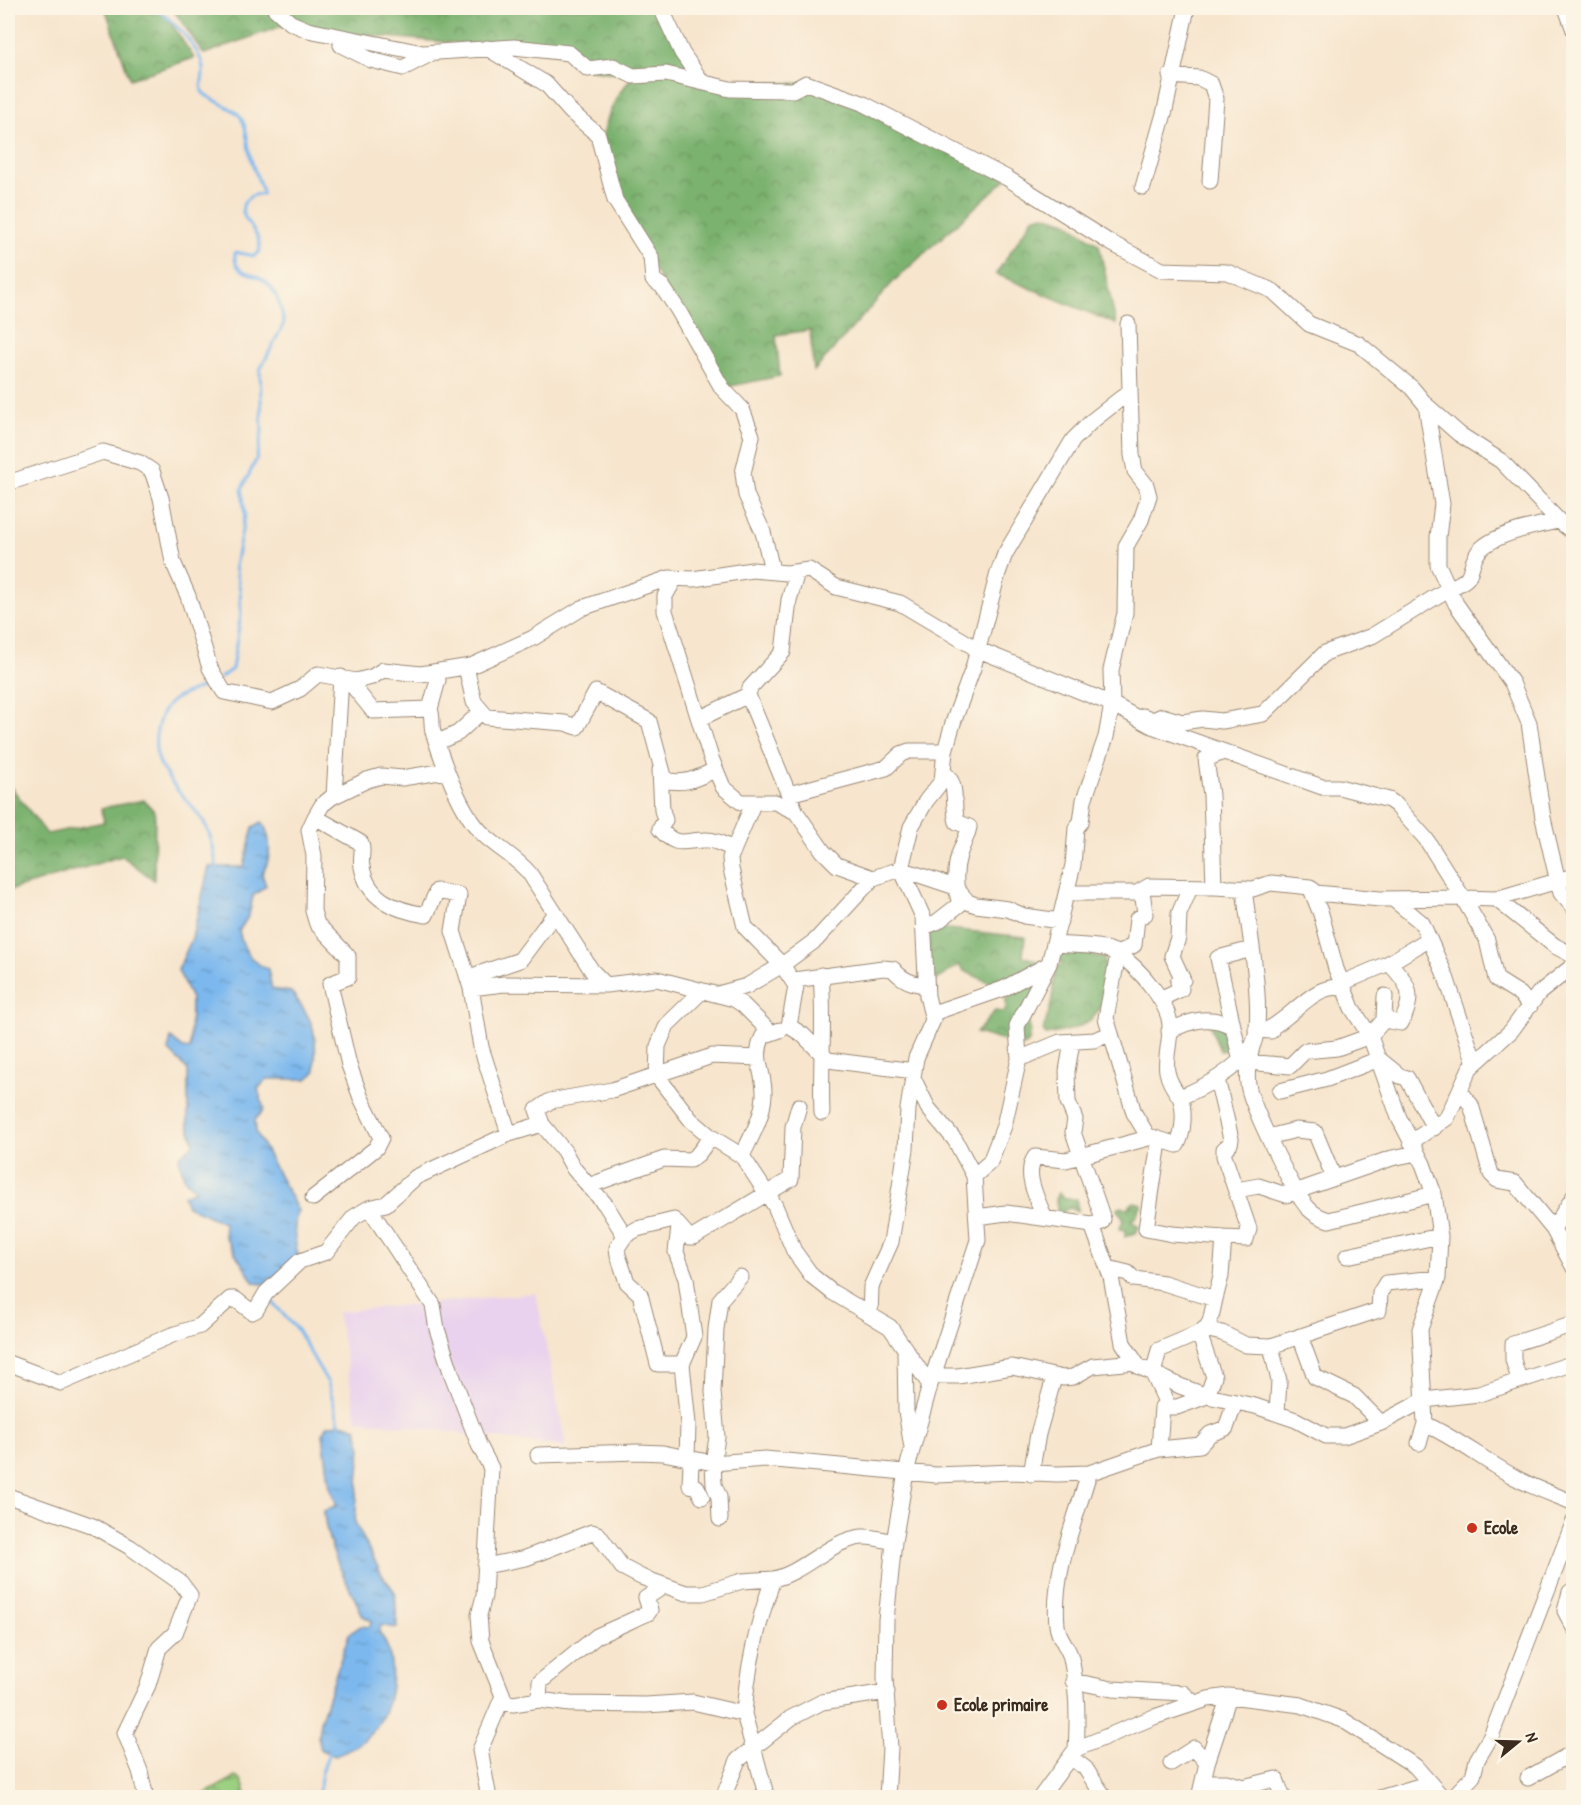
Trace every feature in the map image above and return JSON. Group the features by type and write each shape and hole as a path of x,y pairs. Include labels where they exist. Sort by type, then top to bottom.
{"street":[{"path":"274,8 291,23 308,30 423,53 514,47 569,53 588,69 613,66 633,76 666,74 730,89 793,90 806,83 862,104 1020,185 1109,242 1162,270 1227,272 1273,291 1309,324 1359,344 1412,388 1426,405 1459,434 1501,461 1558,521 1574,533"},
{"path":"661,8 682,53 702,82"},
{"path":"1143,187 1165,110 1170,76 1187,8"},
{"path":"1566,8 1574,30"},
{"path":"341,45 371,60 403,68 434,52"},
{"path":"487,48 546,84 571,112 598,135 615,200 651,257 653,280 662,286 678,310 722,388 742,409 752,436 743,473 746,495 763,532 772,570"},
{"path":"1170,76 1199,78 1211,84 1216,99 1210,181"},
{"path":"974,1176 990,1162 1000,1138 1013,1093 1019,1059 1017,1026 1049,964 1055,944 1073,865 1076,828 1081,822 1084,800 1104,745 1113,706 1111,670 1125,613 1126,546 1141,520 1149,496 1146,485 1135,471 1132,455 1128,324"},
{"path":"870,1315 871,1287 891,1242 906,1149 916,1058 930,1031 933,1013 926,985 922,912 901,869 911,827 926,801 942,781 945,751 979,650 1005,554 1025,524 1041,491 1073,440 1092,421 1129,392"},
{"path":"1426,405 1442,504 1438,537 1438,565 1462,613 1504,668 1529,723 1543,818 1558,882 1562,893 1574,908"},
{"path":"8,483 103,452 140,463 155,476 173,562 188,596 210,668 221,690 272,702 300,689 318,674 362,681 383,670 421,674 466,667 533,638 582,608 642,585 669,578 674,580 743,570 797,572 809,570 836,587 900,603 979,650 1113,706 1153,720 1162,716 1182,722 1203,719 1222,721 1263,714 1325,653 1372,636 1410,615 1450,588 1464,582 1472,573 1477,553 1498,537 1558,521"},
{"path":"797,572 789,600 783,652 759,676 748,695 796,812 823,850 837,865 873,878"},
{"path":"674,580 665,596 665,611 723,787 733,797 753,804 775,802 796,812"},
{"path":"466,667 474,702 487,717 499,720 530,719 566,723 577,727 596,692 649,721 659,750 665,780 679,784 692,782 716,770"},
{"path":"436,673 438,680 430,710 433,731 446,771 474,822 484,835 519,860 592,970 606,985"},
{"path":"344,679 373,711 430,710"},
{"path":"334,796 344,679"},
{"path":"699,719 748,695"},
{"path":"1113,706 1152,726 1221,753 1283,771 1322,787 1333,785 1389,800 1426,839 1463,898 1487,939 1496,979 1520,994 1530,1006"},
{"path":"438,742 458,733 481,712"},
{"path":"659,750 662,810 665,820 660,828 674,841 684,844 705,840 733,849"},
{"path":"789,794 886,768 901,754 909,751 945,751"},
{"path":"1214,887 1212,803 1206,759 1221,753"},
{"path":"313,1198 376,1148 381,1138 361,1098 349,1065 339,1014 330,991 330,984 348,977 350,969 348,956 317,924 314,911 314,856 309,830 322,805 334,796 381,776 402,778 446,771"},
{"path":"924,927 937,922 960,904 955,887 959,855 967,839 969,827 957,822 954,809 955,794 949,777 944,773"},
{"path":"753,804 733,849 730,858 731,869 745,927 794,980 795,993 789,1026"},
{"path":"315,817 361,843 362,866 369,885 376,897 386,904 400,911 426,915 437,891 458,894 453,931 470,982 481,1047 509,1134"},
{"path":"932,1380 905,1350 890,1327 832,1292 812,1276 794,1251 775,1206 742,1156 711,1137 691,1120 657,1076 658,1046 667,1024 708,993 747,986 782,965 816,940 873,878 901,869 955,887 969,902 976,905 1003,908 1024,916 1060,921"},
{"path":"1066,893 1092,895 1137,893 1153,886 1253,889 1271,883 1310,887 1316,893 1394,899 1496,899 1574,876"},
{"path":"1310,887 1343,986 1370,1036 1388,1093 1434,1194 1440,1236 1438,1278 1420,1329 1425,1424 1419,1443"},
{"path":"1160,999 1181,988 1178,981 1183,980 1172,956 1178,938 1179,914 1190,888"},
{"path":"1244,888 1256,992 1256,1030 1247,1056 1248,1086 1268,1137 1297,1191 1309,1210 1329,1220 1434,1194"},
{"path":"1118,954 1134,945 1137,919 1145,914 1142,891"},
{"path":"1394,899 1422,922 1446,977 1475,1063"},
{"path":"1496,899 1555,946 1574,956"},
{"path":"470,982 520,960 555,913"},
{"path":"1256,1030 1271,1031 1270,1028 1285,1020 1325,988 1343,986 1430,939"},
{"path":"1044,1217 1031,1179 1032,1161 1037,1156 1063,1160 1154,1140 1174,1146 1180,1141 1183,1109 1180,1097 1171,1087 1166,1073 1165,1056 1169,1031 1160,999 1149,983 1118,954 1086,947 1055,944"},
{"path":"1247,1056 1233,1027 1218,958 1252,949"},
{"path":"1118,954 1106,1018 1134,1113 1154,1140 1146,1229 1172,1234 1224,1238 1245,1239 1248,1236 1248,1224 1224,1156 1224,1149 1230,1144 1231,1139 1217,1079"},
{"path":"1384,1020 1401,1023 1410,1007 1406,981 1389,963"},
{"path":"933,1013 1003,989 1049,964"},
{"path":"1236,1190 1255,1186 1282,1195 1392,1158 1414,1148 1447,1118 1461,1092 1464,1079 1475,1063 1489,1054 1511,1031 1539,993 1574,965"},
{"path":"794,980 887,968 894,970 901,979 926,985"},
{"path":"821,975 824,1016 821,1055 822,1113"},
{"path":"470,982 606,985 657,979 743,1005 771,1033"},
{"path":"1247,1056 1290,1066 1305,1051 1337,1048 1370,1036 1384,1020 1385,996"},
{"path":"1169,1031 1195,1019 1219,1020 1233,1027"},
{"path":"789,1026 803,1035 821,1055 834,1062 913,1074"},
{"path":"742,1156 763,1103 764,1092 758,1046 763,1036 789,1026"},
{"path":"1019,1059 1060,1042 1094,1040 1111,1034"},
{"path":"977,1217 1006,1213 1092,1225 1102,1222 1103,1218 1073,1130 1074,1114 1068,1094 1067,1071 1072,1042"},
{"path":"625,1236 605,1204 588,1186 542,1124 537,1110 550,1101 612,1090 712,1056 758,1058"},
{"path":"1180,1097 1208,1086 1247,1056"},
{"path":"1280,1091 1327,1079 1379,1059"},
{"path":"1379,1059 1400,1076 1407,1078 1434,1128"},
{"path":"887,1797 890,1748 886,1620 894,1542 912,1450 932,1380 978,1240 974,1176 955,1140 928,1108 913,1074"},
{"path":"1461,1092 1471,1106 1491,1174 1497,1180 1515,1183 1553,1228 1574,1268"},
{"path":"682,1364 663,1366 658,1364 640,1294 627,1282 617,1248 625,1236 637,1229 674,1220 688,1237 701,1234 791,1179 793,1127 800,1106"},
{"path":"8,1364 61,1383 172,1335 200,1326 230,1299 236,1299 252,1312 256,1310 266,1293 300,1261 326,1252 354,1217 369,1208 386,1204 416,1177 432,1168 509,1134 542,1124"},
{"path":"1268,1137 1296,1130 1315,1132 1334,1178"},
{"path":"588,1186 664,1159 690,1160 711,1137"},
{"path":"1553,1228 1574,1196"},
{"path":"369,1208 433,1305 436,1329 452,1375 479,1445 491,1468 484,1596 479,1615 481,1641 503,1689 501,1702 480,1750 489,1797"},
{"path":"1092,1225 1108,1268 1122,1326 1122,1343 1135,1362 1153,1374 1207,1396 1277,1413 1326,1436 1344,1436 1381,1423 1424,1400 1468,1397 1574,1363"},
{"path":"679,1227 676,1252 686,1279 694,1337 682,1364 688,1424 687,1458 691,1463 690,1485 697,1487 702,1497"},
{"path":"1347,1256 1440,1236"},
{"path":"1162,1407 1177,1407 1207,1396 1214,1377 1201,1339 1210,1322 1221,1276 1224,1238"},
{"path":"1108,1268 1128,1273 1134,1279 1164,1283 1215,1299"},
{"path":"720,1519 713,1463 717,1437 712,1392 717,1316 722,1296 740,1277"},
{"path":"1162,1407 1168,1406 1153,1374 1161,1348 1189,1339 1204,1330 1222,1333 1246,1345 1270,1346 1379,1310 1380,1293 1386,1283 1438,1278"},
{"path":"1520,1379 1512,1354 1513,1344 1574,1324"},
{"path":"1300,1336 1315,1377 1354,1396 1381,1423"},
{"path":"1270,1346 1279,1381 1277,1413"},
{"path":"905,1350 906,1411 912,1450"},
{"path":"932,1380 1012,1367 1054,1378 1073,1377 1101,1365 1135,1362"},
{"path":"1031,1474 1038,1434 1054,1378"},
{"path":"538,1455 638,1452 713,1463 765,1459 936,1475 1013,1472 1089,1473 1160,1449 1200,1445 1210,1434 1226,1428 1234,1403"},
{"path":"1160,1449 1162,1407"},
{"path":"1425,1424 1448,1434 1474,1454 1520,1480 1574,1503"},
{"path":"1089,1473 1064,1558 1056,1622 1059,1636 1071,1659 1077,1729 1073,1753 1105,1797"},
{"path":"8,1496 93,1526 130,1547 181,1583 190,1595 175,1634 159,1648 148,1685 125,1733 140,1771 146,1797"},
{"path":"1452,1797 1473,1776 1477,1760 1491,1736 1573,1525"},
{"path":"485,1566 526,1558 592,1532 598,1534 622,1567 664,1586 686,1593 703,1593 742,1581 786,1576 820,1554 862,1537 894,1542"},
{"path":"767,1797 744,1714 747,1683 760,1617 773,1579"},
{"path":"1550,1582 1559,1584 1572,1593 1565,1611 1574,1628"},
{"path":"539,1700 540,1682 554,1668 597,1636 648,1613 650,1610 646,1598 664,1586"},
{"path":"1073,1682 1112,1689 1183,1693 1194,1703"},
{"path":"723,1797 738,1760 791,1718 814,1706 887,1692"},
{"path":"1199,1797 1207,1763 1229,1696"},
{"path":"1040,1797 1073,1753 1122,1728 1194,1703 1229,1696 1301,1705 1343,1720 1415,1766 1443,1797"},
{"path":"501,1702 513,1704 539,1700 570,1704 646,1705 693,1702 744,1714"},
{"path":"1171,1762 1194,1748 1207,1763"},
{"path":"1527,1778 1574,1752"},
{"path":"1204,1782 1226,1782 1243,1787 1276,1779 1283,1797"},
{"path":"1380,1797 1430,1783"}],"shaded area":[{"path":"536,1293 566,1447 357,1420 337,1312"}],"green space":[{"path":"105,8 144,8 145,12 165,14 194,58 130,79"},
{"path":"172,8 268,8 285,25 204,54"},
{"path":"287,8 662,8 702,82 806,83 1007,178 894,281 814,371 810,330 776,335 780,376 722,388 626,220 601,141 609,114 618,95 633,76 588,69 569,53 308,30"},
{"path":"1044,215 1067,222 1099,245 1116,324 996,274 1033,218"},
{"path":"8,783 47,834 104,822 101,808 144,800 155,812 154,880 122,856 8,891"},
{"path":"928,927 1025,937 1023,956 1042,963 999,987 964,971 959,965 931,984 937,990 935,1005 931,998"},
{"path":"1060,948 1104,958 1105,991 1097,1013 1089,1021 1064,1032 1046,1035 1043,1031 1051,1005 1056,968 1062,964 1062,961 1055,959"},
{"path":"1039,981 1037,1001 1028,1023 1031,1031 1029,1042 1023,1046 976,1033 995,1011 1003,1012 1006,1009 1006,998"},
{"path":"1214,1022 1230,1034 1226,1050 1220,1051 1209,1023"},
{"path":"1059,1193 1065,1199 1077,1199 1077,1211 1069,1208 1058,1214 1056,1200"},
{"path":"1134,1202 1142,1204 1136,1217 1131,1220 1139,1227 1136,1233 1125,1237 1125,1230 1119,1229 1124,1219 1117,1209 1121,1206 1127,1208"},
{"path":"235,1777 242,1781 247,1797 199,1797"}],"water":[{"path":"262,822 268,835 270,848 268,861 262,874 266,886 253,896 249,915 239,931 248,954 256,963 268,969 272,989 291,992 306,1012 315,1038 315,1072 307,1079 267,1079 258,1089 264,1109 255,1120 256,1132 298,1211 295,1235 299,1259 264,1284 254,1283 225,1237 224,1223 187,1206 183,1195 196,1190 184,1178 179,1157 194,1143 188,1124 188,1070 168,1050 171,1038 183,1048 190,1049 191,999 178,970 192,938 209,867 244,867 253,827"},
{"path":"345,1424 357,1428 361,1447 355,1522 382,1575 395,1592 397,1628 381,1625 379,1632 389,1655 391,1669 389,1697 385,1711 379,1723 367,1737 354,1747 335,1756 321,1750 318,1736 320,1722 349,1634 361,1626 369,1627 372,1621 363,1616 333,1552 324,1511 337,1505 330,1488 323,1434 328,1425"}],"waterway":[{"path":"151,8 174,24 196,51 203,68 202,91 236,112 242,120 252,163 263,194 251,196 243,207 245,217 257,236 260,251 254,256 235,252 235,259 239,268 263,280 272,288 280,305 284,323 260,370 262,432 256,460 242,489 245,515 235,566 240,590 241,614 232,669 221,677"},
{"path":"213,682 175,699 168,705 159,721 156,744 162,768 209,832 217,869"},
{"path":"269,1298 297,1330 328,1383 340,1426"},
{"path":"318,1798 322,1772 330,1750"}],"place":[{"name":"Ecole","path":"1472,1528"},
{"name":"Ecole primaire","path":"942,1705"}]}
